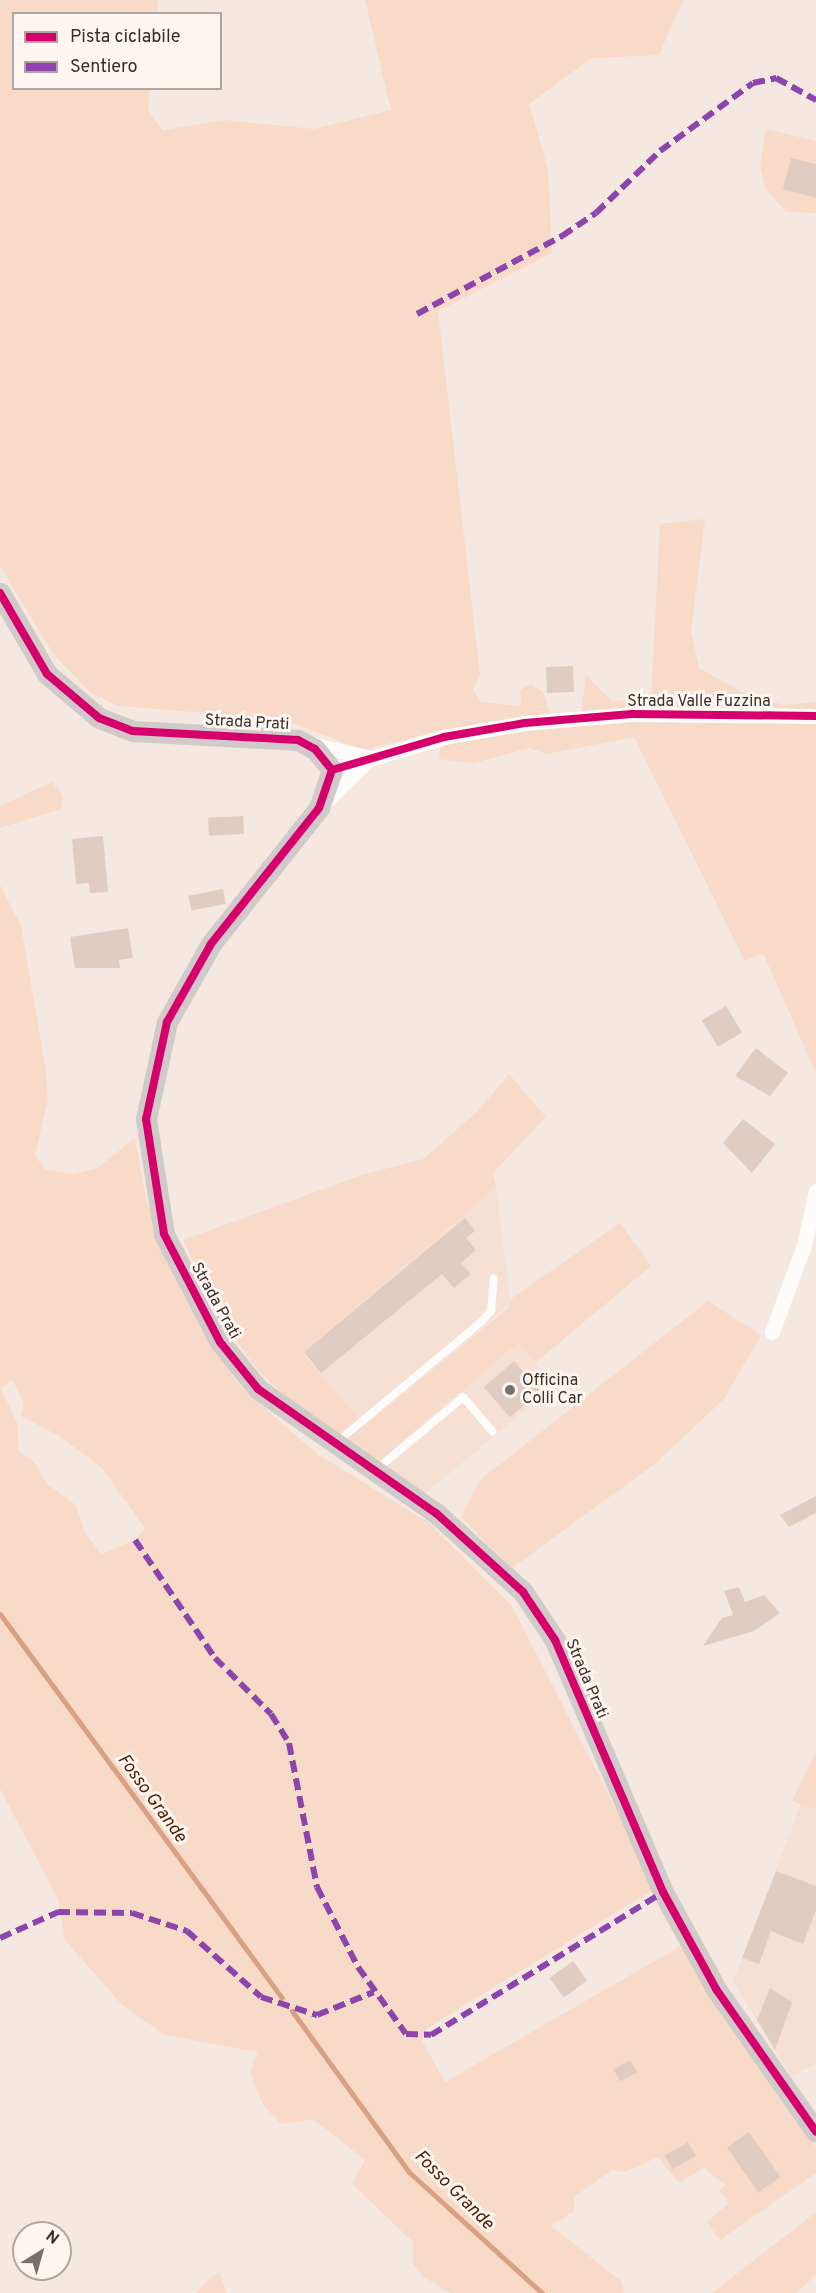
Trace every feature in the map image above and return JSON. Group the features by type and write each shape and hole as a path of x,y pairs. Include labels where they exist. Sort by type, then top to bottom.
{"street":[{"name":"Strada Prati","path":"0,593 47,674 99,718 133,730 307,743 332,770 319,808 211,944 167,1022 149,1088 147,1149 164,1234 220,1342 258,1389 485,1553 536,1611 555,1640 674,1911 716,1989 816,2132"},
{"name":"Strada Valle Fuzzina","path":"332,770 444,737 525,723 633,714 816,716"},
{"name":"Strada Valle Fuzzina","path":"307,743 371,758"},
{"name":"Strada Valle Fuzzina","path":"319,808 371,758"},
{"path":"772,1332 804,1245 816,1191"}],"lane":[{"path":"333,1445 481,1322 491,1311 494,1278"},
{"path":"374,1472 463,1397 492,1431"}],"shaded area":[{"path":"0,0 158,0 157,12 12,12 12,90 150,90 148,111 163,130 224,120 314,129 391,110 365,0 683,0 659,55 592,58 529,104 548,169 552,253 438,311 480,675 473,690 481,702 521,706 520,690 531,684 543,692 551,716 581,716 586,675 612,701 651,699 660,524 705,519 691,631 699,668 749,696 785,705 816,702 816,1073 763,953 745,961 634,737 547,754 529,748 474,763 439,759 443,730 363,750 282,719 118,706 91,693 54,655 0,566"},
{"path":"766,129 816,141 816,213 786,212 765,188 760,165"},
{"path":"52,782 63,796 61,809 0,828 0,806"},
{"path":"0,885 21,926 45,1065 48,1099 35,1156 45,1169 74,1174 97,1168 135,1138 146,1200 200,1328 242,1388 317,1454 428,1522 512,1606 656,1888 426,2029 422,2041 445,2082 686,1943 816,2147 816,2173 720,2240 707,2222 729,2203 719,2190 726,2185 704,2168 679,2183 658,2157 625,2172 612,2170 574,2197 574,2211 551,2226 621,2281 624,2293 450,2293 424,2277 413,2264 413,2242 352,2184 365,2160 313,2119 281,2124 263,2105 250,2072 258,2052 165,2035 122,2005 65,1940 58,1899 0,1789","holes":["12,1379 24,1403 21,1416 59,1436 102,1468 145,1528 135,1540 101,1554 84,1531 76,1505 47,1484 34,1462 19,1451 17,1423 1,1389"]},
{"path":"509,1074 546,1117 493,1173 496,1187 302,1353 365,1426 508,1308 512,1298 620,1223 651,1266 535,1363 518,1343 376,1463 297,1407 257,1369 222,1322 183,1240 362,1175 423,1159 478,1111"},
{"path":"496,1187 511,1303 365,1427 302,1352"},
{"path":"708,1301 761,1335 724,1399 656,1463 512,1568 461,1517 480,1480"},
{"path":"518,1342 553,1387 426,1493 376,1463"},
{"path":"816,1752 816,1810 792,1801"},
{"path":"801,1804 816,1810 816,2064 791,2076 733,1982"},
{"path":"816,2212 816,2275 796,2293 712,2293"},
{"path":"219,2272 227,2293 196,2293 208,2280"}],"building":[{"path":"791,158 816,164 816,198 783,189"},
{"path":"573,666 574,692 547,693 546,667"},
{"path":"243,816 244,834 209,836 208,818"},
{"path":"103,836 108,892 90,893 89,883 76,884 72,839"},
{"path":"223,889 226,904 192,910 189,896"},
{"path":"128,928 133,958 119,960 120,968 75,968 70,937"},
{"path":"726,1006 742,1033 718,1047 702,1020"},
{"path":"756,1048 788,1073 770,1096 735,1076"},
{"path":"743,1119 775,1144 752,1173 723,1143"},
{"path":"465,1218 475,1231 466,1238 476,1250 461,1263 471,1274 454,1288 442,1274 321,1373 304,1352"},
{"path":"514,1361 540,1391 510,1417 484,1387"},
{"path":"816,1496 816,1513 789,1527 780,1515"},
{"path":"739,1587 745,1602 764,1595 780,1613 754,1631 703,1646 722,1618 733,1615 724,1591"},
{"path":"776,1871 816,1886 816,1910 803,1944 771,1931 759,1964 742,1958"},
{"path":"573,1961 587,1980 564,1997 550,1978"},
{"path":"770,1988 792,2002 775,2050 757,2020"},
{"path":"630,2060 637,2072 621,2082 614,2070"},
{"path":"749,2132 781,2177 758,2193 727,2147"},
{"path":"688,2142 696,2156 673,2169 665,2156"}],"waterway":[{"name":"Fosso Grande","path":"0,1614 282,1998"},
{"name":"Fosso Grande","path":"292,2011 409,2172 542,2293"}],"marked path":[{"path":"417,314 562,236 596,213 660,151 753,83 776,78 816,100"},
{"path":"135,1540 215,1658 271,1714 289,1743 317,1887 358,1967 406,2034 431,2035 663,1892"},
{"path":"0,1938 58,1912 132,1913 187,1931 261,1997 317,2015 374,1992"}],"cycle path":[{"path":"0,593 47,674 99,718 133,731 298,740 315,749 332,770 319,808 211,944 167,1022 146,1119 164,1234 220,1342 258,1389 436,1513 523,1592 555,1640 663,1892 716,1989 816,2132"},
{"path":"332,770 444,737 525,723 632,714 816,716"}],"place":[{"name":"Officina Colli Car","path":"510,1390"}]}
